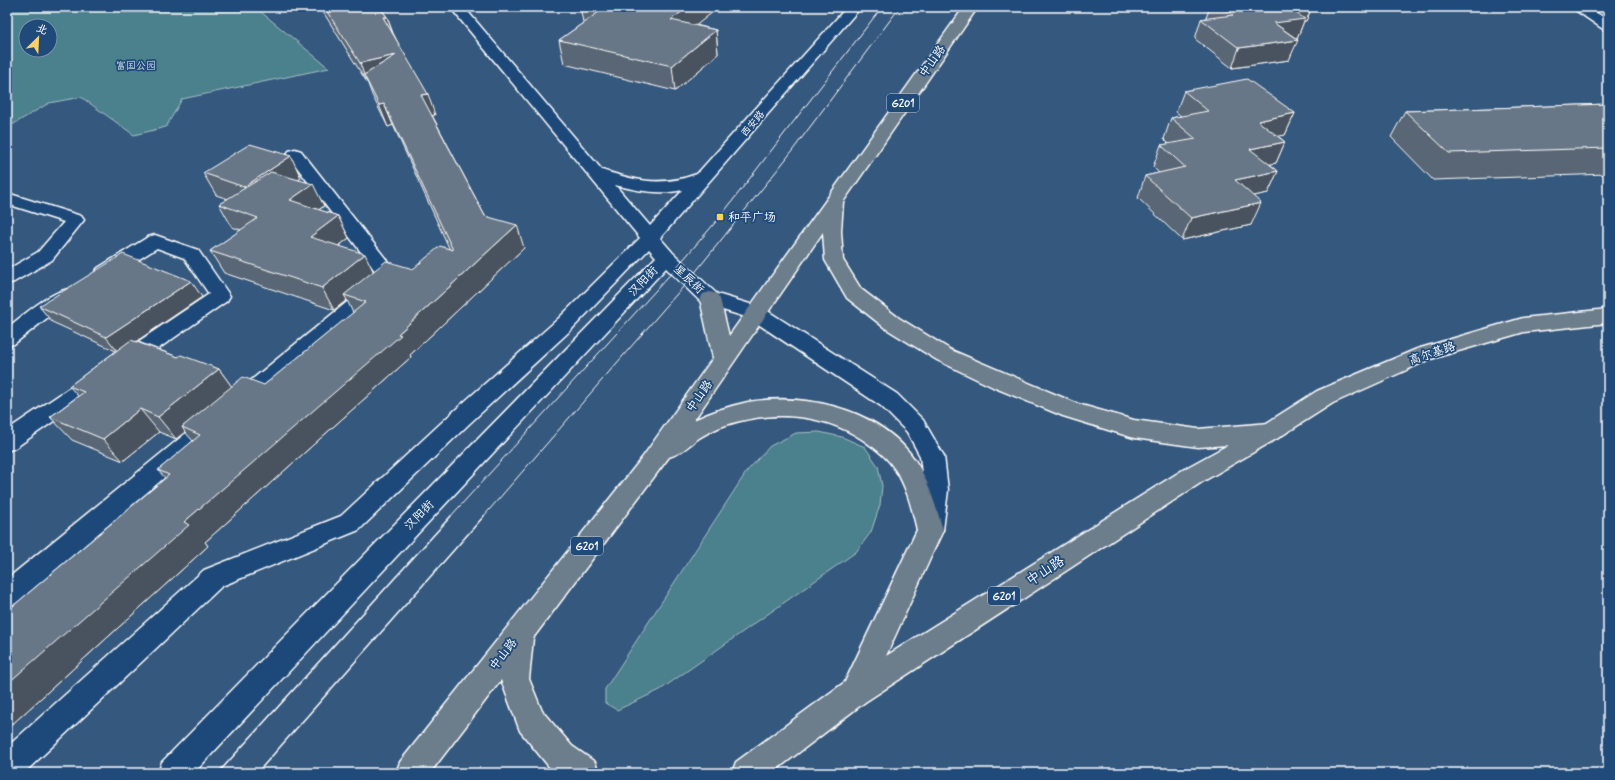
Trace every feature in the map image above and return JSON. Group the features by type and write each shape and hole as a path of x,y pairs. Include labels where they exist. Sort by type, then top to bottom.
{"main road":[{"name":"中山路","path":"411,773 650,465 970,7"},
{"path":"836,200 832,231 834,260 854,293 892,323 944,354 1001,381 1072,410 1134,429 1198,438 1270,432"},
{"path":"710,299 724,360"},
{"name":"高尔基路","path":"1270,432 1325,397 1424,354 1523,325 1608,316"},
{"path":"650,465 673,444 699,426 730,416 769,408 808,409 843,417 877,435 902,459 918,488 930,530 855,692"},
{"name":"中山路","path":"748,773 855,692 1194,475 1270,432"},
{"path":"519,635 515,679 531,721 560,757 584,773"}],"street":[{"name":"星辰街","path":"457,7 666,258 710,299 756,313 889,400 914,426 932,456 936,490 930,530"},
{"name":"西安路","path":"7,768 213,578 350,523 462,417 565,324 650,238 854,7"},
{"path":"1578,7 1608,26"},
{"path":"7,595 390,277 295,154"},
{"path":"595,172 619,181 644,187 669,188 687,185 704,178"},
{"path":"7,198 75,220 45,256 7,278"},
{"path":"7,339 40,313 155,241 192,254 220,296 7,442"},
{"name":"汉阳街","path":"172,773 666,258"}],"green space":[{"name":"富国公园","path":"7,7 255,7 329,68 182,99 166,127 134,135 81,97 49,103 7,128"},
{"path":"819,432 842,437 865,447 878,466 882,486 880,505 871,532 856,552 660,690 617,710 605,703 605,689 747,471 770,446 796,433"}],"building":[{"path":"324,7 380,7 387,17 383,17 428,94 421,95 485,216 517,225 398,334 401,335 184,522 189,525 7,684 7,611 169,475 158,470 200,435 182,427 243,377 264,385 366,302 344,295 386,261 413,269 440,246 453,250 384,104 379,105 364,75 396,55 360,63"},
{"path":"606,7 688,7 671,20 716,30 672,66 559,40"},
{"path":"1222,7 1287,7 1305,19 1274,23 1298,40 1239,48 1201,19 1233,15"},
{"path":"1247,79 1295,113 1258,121 1285,142 1250,149 1278,171 1235,180 1261,203 1191,218 1145,176 1185,167 1161,145 1196,139 1171,118 1208,111 1184,91"},
{"path":"1608,104 1608,148 1449,153 1405,111"},
{"path":"250,144 291,156 244,187 203,173"},
{"path":"271,172 313,184 290,200 338,216 310,237 365,254 322,288 210,251 258,218 219,204"},
{"path":"123,254 191,281 106,337 39,306"},
{"path":"131,340 178,357 181,355 219,369 158,417 140,409 103,439 50,417 84,392 69,386"}],"tram line":[{"path":"450,517 676,268 720,217 882,7"},
{"path":"483,517 689,280 786,159 900,7"},
{"path":"218,773 451,516"},
{"path":"257,773 484,516"}],"place":[{"name":"和平广场","path":"720,217"}]}
